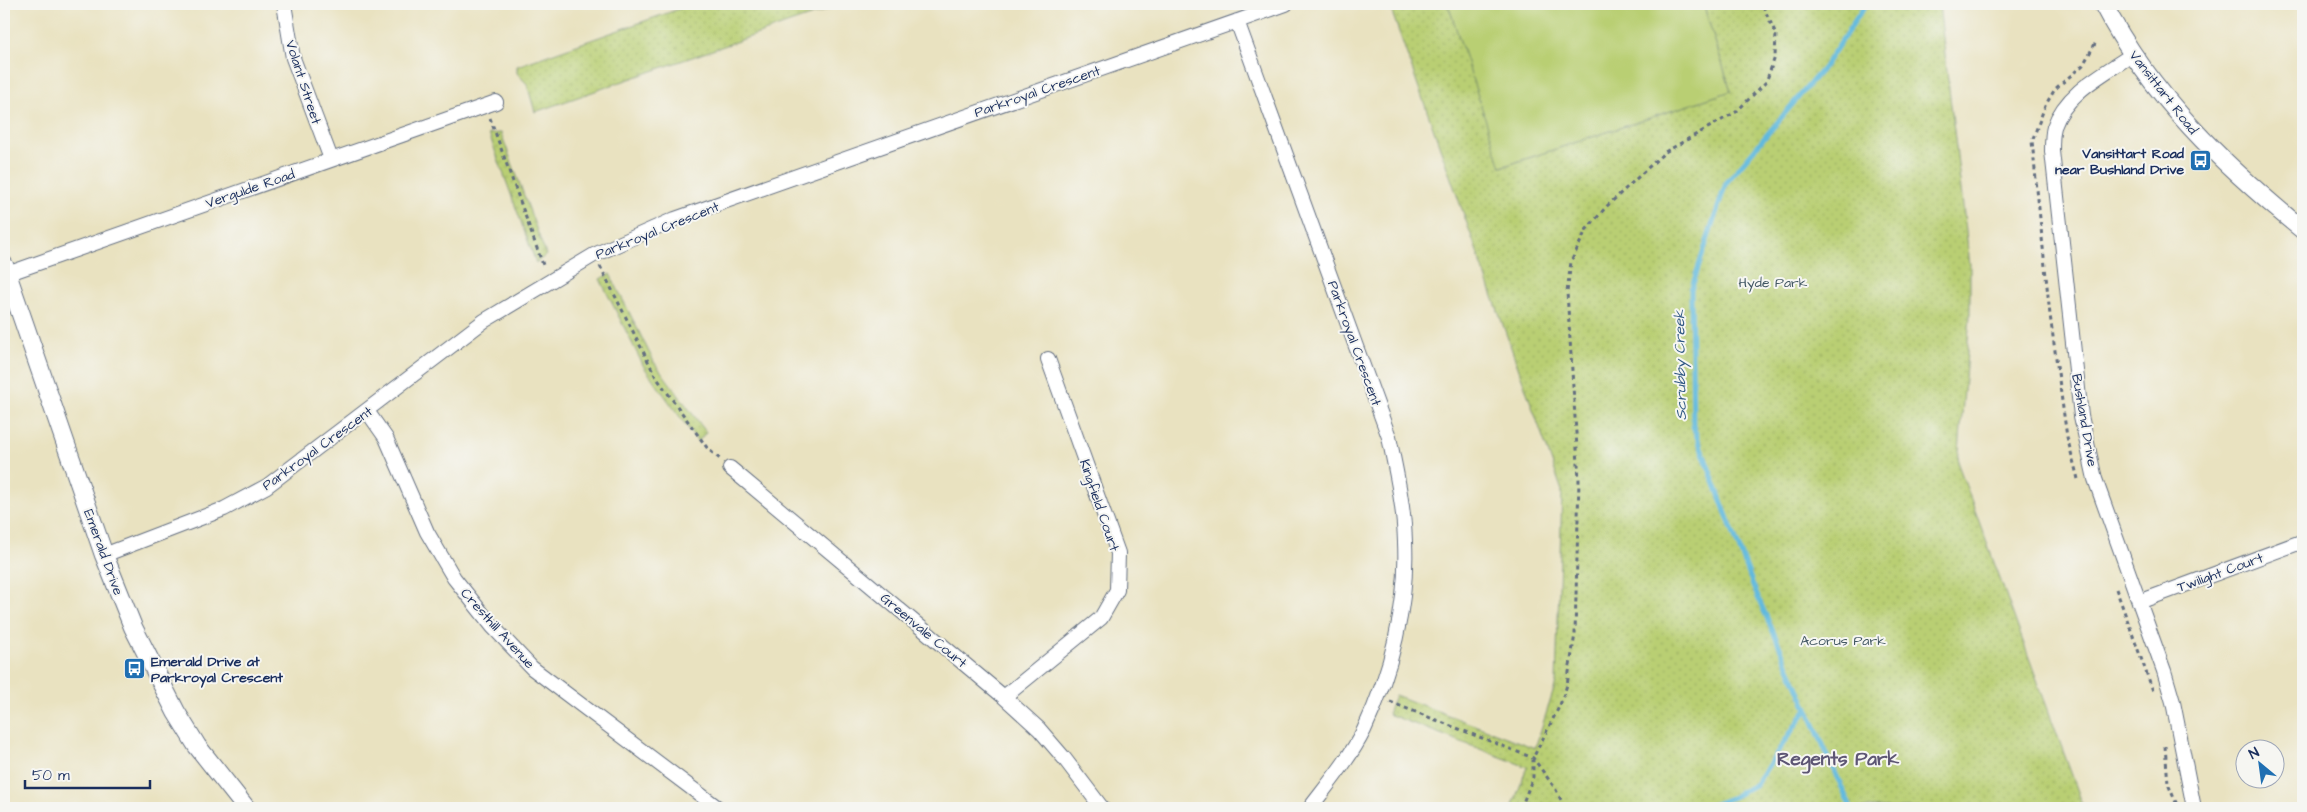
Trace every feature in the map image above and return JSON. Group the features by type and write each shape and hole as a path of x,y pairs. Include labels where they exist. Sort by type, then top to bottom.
{"street":[{"name":"Volant Street","path":"284,4 293,58 331,159"},
{"path":"1237,21 1286,4"},
{"name":"Vansittart Road","path":"2103,4 2133,54 2163,95 2207,147 2250,187 2303,230"},
{"name":"Parkroyal Crescent","path":"104,555 224,508 267,486 484,321 594,255 675,219 1237,21 1389,437 1400,487 1405,542 1403,589 1396,640 1378,697 1363,731 1338,771 1310,808"},
{"name":"Bushland Drive","path":"2133,54 2082,89 2063,110 2054,129 2052,151 2081,416 2095,479 2172,702 2194,808"},
{"name":"Vergulde Road","path":"5,271 490,104"},
{"name":"Emerald Drive","path":"5,271 104,555 144,652 176,712 197,746 246,808"},
{"name":"Kingfield Court","path":"1004,697 1102,618 1117,590 1118,553 1048,359"},
{"name":"Cresthill Avenue","path":"367,411 386,438 427,532 454,578 493,627 532,668 718,808"},
{"name":"Greenvale Court","path":"730,468 1004,697 1038,729 1064,758 1102,808"},
{"name":"Twilight Court","path":"2139,602 2301,542"}],"path":[{"path":"1521,808 1533,777 1533,758 1560,704 1567,685 1575,634 1579,480 1567,292 1571,262 1586,230 1607,206 1665,152 1736,112 1766,82 1775,57 1776,34 1762,4"},
{"path":"490,104 543,265"},
{"path":"594,255 656,376 708,449 730,468"},
{"path":"1378,697 1533,758 1555,788 1565,808"}],"green space":[{"path":"693,4 844,4 535,112 527,84 517,73 517,66"},
{"path":"1389,4 1448,4 1502,167 1731,91 1703,4 1939,4 1970,265 1970,316 1958,464 2084,808 1512,808 1527,767 1388,714 1395,695 1535,748 1556,683 1562,491"},
{"path":"1448,4 1703,4 1731,91 1501,167"},
{"path":"501,133 546,255 536,263 489,134"},
{"path":"610,274 654,362 706,432 698,442 644,367 600,279"}],"waterway":[{"name":"Scrubby Creek","path":"1851,808 1756,593 1693,426 1691,290 1726,183 1824,67 1866,4"},
{"path":"1705,808 1733,797 1756,784 1808,707"}],"place":[{"name":"Vansittart Road near Bushland Drive","path":"2200,161"},
{"name":"Emerald Drive at Parkroyal Crescent","path":"135,669"}],"district":[{"name":"Regents Park","path":"1838,758"}],"park label":[{"name":"Hyde Park","path":"1773,282"},
{"name":"Acorus Park","path":"1843,640"}]}
